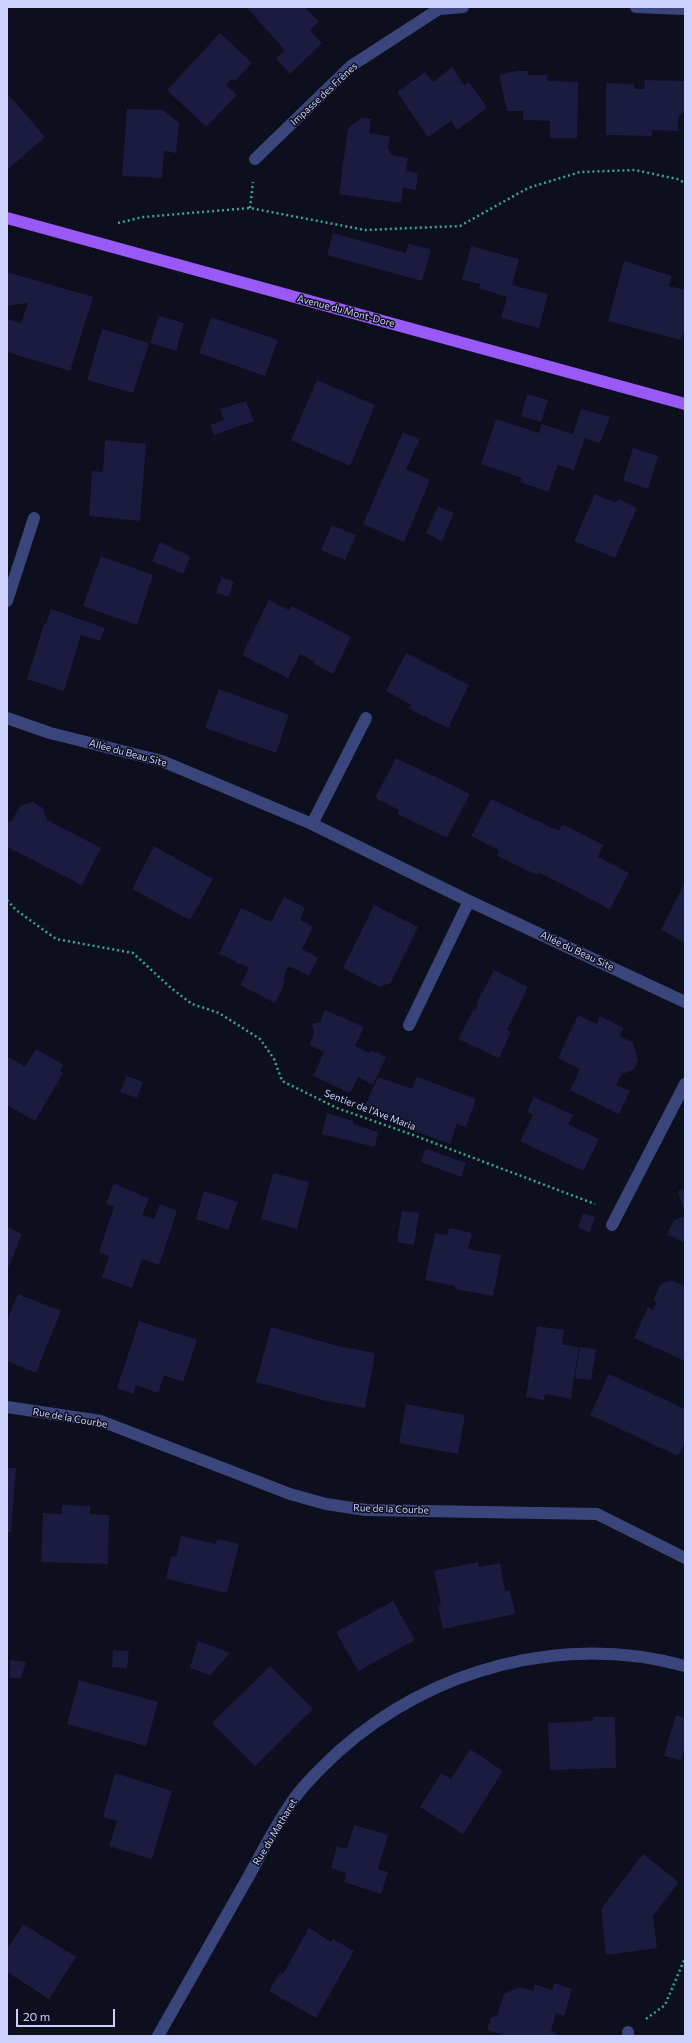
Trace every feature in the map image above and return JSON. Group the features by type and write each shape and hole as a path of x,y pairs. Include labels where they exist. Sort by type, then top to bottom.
{"main road":[{"name":"Avenue du Mont-Dore","path":"7,218 685,404"}],"street":[{"name":"Impasse des Frênes","path":"255,159 351,66 439,10 463,7"},
{"path":"636,7 685,9"},
{"path":"7,601 34,518"},
{"name":"Allée du Beau Site","path":"7,718 50,733 162,761 312,824 469,901 685,1002"},
{"path":"312,824 366,718"},
{"path":"409,1025 469,901"},
{"path":"612,1225 685,1084"},
{"name":"Rue de la Courbe","path":"7,1407 101,1421 290,1494 326,1504 366,1510 597,1514 685,1558"},
{"name":"Rue du Matharet","path":"158,2036 289,1806 322,1767 359,1734 399,1706 446,1682 501,1664 560,1655 617,1654 685,1666"}],"path":[{"path":"113,224 143,217 250,208 365,230 460,226 528,188 580,172 635,170 677,179 685,184"},
{"name":"Sentier de l'Ave Maria","path":"7,900 16,910 56,939 134,953 171,988 192,1004 219,1013 260,1039 274,1059 282,1081 337,1108 413,1135 618,1213"},
{"path":"628,2034 665,2005 685,1958"}],"building":[{"path":"246,7 305,7 319,22 310,30 322,43 290,74 276,58 285,50"},
{"path":"220,33 252,63 235,81 232,79 226,85 237,95 206,127 167,90"},
{"path":"452,67 464,85 469,82 487,108 457,130 451,121 428,137 397,92 425,72 433,82"},
{"path":"516,71 528,71 528,75 547,75 547,81 578,82 577,138 550,138 550,121 523,120 523,111 507,111 499,75"},
{"path":"645,80 685,81 685,110 678,118 678,131 652,130 652,136 606,135 606,83 634,84 634,89 644,89"},
{"path":"9,95 45,137 7,170 7,98"},
{"path":"127,109 163,110 179,123 176,153 164,151 162,178 122,176"},
{"path":"361,118 371,119 369,133 390,136 388,148 392,155 408,158 406,171 418,173 416,190 403,188 401,203 339,194 348,128"},
{"path":"333,233 406,253 408,244 431,249 422,281 327,255"},
{"path":"471,246 519,259 512,285 548,294 539,328 501,318 507,297 479,288 480,284 462,280"},
{"path":"624,261 672,276 669,286 685,290 685,334 683,334 681,340 608,321"},
{"path":"7,272 93,297 70,371 7,352 8,319 21,323 28,303 7,306"},
{"path":"159,316 184,323 176,351 150,343"},
{"path":"211,317 278,340 265,376 199,353"},
{"path":"102,329 149,343 133,393 87,380"},
{"path":"317,380 375,405 350,466 291,440"},
{"path":"527,394 548,400 541,422 521,416"},
{"path":"246,401 254,421 214,435 210,425 224,420 220,409"},
{"path":"581,409 610,417 600,443 585,438 574,470 558,465 548,492 520,482 522,478 481,464 496,419 539,433 542,424 573,434"},
{"path":"403,432 420,439 406,469 430,480 404,542 363,524"},
{"path":"105,440 146,444 140,521 89,516 92,471 103,472"},
{"path":"633,448 658,456 648,489 623,480"},
{"path":"595,494 616,503 619,499 637,508 615,558 574,541"},
{"path":"438,506 454,513 442,541 426,533"},
{"path":"332,525 356,535 345,560 321,550"},
{"path":"160,542 188,555 190,558 183,574 152,561"},
{"path":"101,556 153,575 137,625 83,606"},
{"path":"222,577 234,582 228,597 216,592"},
{"path":"269,600 289,610 292,606 351,637 333,674 314,664 314,661 300,654 288,678 242,655"},
{"path":"51,609 105,628 100,641 81,635 64,691 27,679 44,624 46,624"},
{"path":"406,653 469,685 448,728 408,708 411,705 386,691"},
{"path":"219,689 289,715 276,753 205,728"},
{"path":"396,758 470,794 447,838 398,814 399,810 375,798"},
{"path":"491,799 559,831 562,824 603,845 598,857 629,873 610,909 538,872 537,875 497,856 499,850 471,836"},
{"path":"32,802 43,808 47,820 101,848 82,885 7,847 7,820 11,822 20,806"},
{"path":"154,846 213,879 190,920 132,889"},
{"path":"685,882 685,941 684,942 661,930"},
{"path":"284,897 305,908 300,920 313,927 302,949 318,958 309,976 289,966 285,973 283,987 275,1003 240,985 249,968 219,954 241,908 271,922"},
{"path":"374,905 418,927 392,980 390,983 380,987 343,968"},
{"path":"494,970 528,987 507,1030 511,1032 499,1058 458,1039 473,1011 476,1011 477,1002"},
{"path":"325,1010 364,1027 355,1046 370,1053 371,1050 386,1057 373,1085 358,1077 350,1093 313,1076 324,1052 309,1045 314,1034 312,1024 320,1022"},
{"path":"578,1015 597,1024 600,1016 623,1028 620,1036 633,1043 638,1060 634,1069 621,1075 616,1085 630,1091 619,1114 570,1090 580,1069 558,1058"},
{"path":"36,1049 64,1065 60,1071 63,1073 35,1121 7,1105 7,1056 25,1067"},
{"path":"127,1076 143,1082 137,1098 120,1092"},
{"path":"378,1077 412,1089 417,1077 476,1099 466,1127 457,1124 450,1144 362,1112"},
{"path":"534,1097 573,1115 568,1124 599,1139 583,1171 520,1141 533,1115 527,1112"},
{"path":"327,1113 353,1121 353,1124 378,1132 375,1147 322,1134"},
{"path":"426,1149 466,1163 461,1177 421,1162"},
{"path":"273,1173 309,1182 297,1229 261,1219"},
{"path":"114,1183 149,1199 142,1215 154,1219 160,1204 177,1211 159,1265 142,1259 132,1288 102,1277 109,1256 99,1252 114,1207 106,1204"},
{"path":"685,1189 685,1214 678,1191"},
{"path":"204,1191 238,1202 228,1230 196,1219"},
{"path":"402,1211 419,1213 414,1245 397,1242"},
{"path":"583,1213 595,1217 590,1232 578,1228"},
{"path":"685,1216 685,1243 667,1234 674,1220"},
{"path":"7,1227 22,1234 7,1271"},
{"path":"449,1228 472,1233 468,1249 501,1255 493,1296 455,1289 455,1286 425,1280 435,1233 447,1235"},
{"path":"672,1280 685,1286 685,1361 634,1338 648,1307 653,1310 657,1302 653,1300 661,1284"},
{"path":"18,1294 61,1311 36,1373 7,1361 7,1320"},
{"path":"139,1321 197,1340 183,1382 164,1375 158,1393 136,1385 133,1394 117,1388"},
{"path":"537,1326 564,1330 562,1344 579,1347 571,1399 545,1394 544,1400 526,1397"},
{"path":"271,1327 338,1346 375,1353 365,1408 327,1401 256,1382"},
{"path":"580,1347 596,1349 591,1380 575,1378"},
{"path":"609,1374 685,1409 685,1442 678,1456 590,1415"},
{"path":"406,1404 465,1415 458,1454 399,1443"},
{"path":"7,1468 16,1468 11,1532 7,1532"},
{"path":"62,1505 90,1506 90,1514 109,1515 108,1564 41,1562 43,1513 62,1514"},
{"path":"181,1536 216,1544 217,1539 239,1544 227,1593 166,1579 171,1556 176,1557"},
{"path":"478,1562 479,1567 500,1563 505,1591 510,1590 515,1614 443,1629 438,1605 441,1604 434,1571"},
{"path":"393,1601 415,1640 358,1671 336,1632"},
{"path":"198,1641 230,1653 210,1675 190,1668"},
{"path":"113,1650 129,1651 127,1668 112,1667"},
{"path":"10,1660 26,1662 21,1678 10,1678"},
{"path":"270,1666 313,1709 255,1766 212,1723"},
{"path":"79,1680 158,1702 146,1746 67,1724"},
{"path":"676,1715 685,1718 685,1746 681,1760 664,1756"},
{"path":"593,1717 615,1717 616,1768 550,1770 548,1723 593,1721"},
{"path":"470,1749 503,1771 463,1834 420,1807 441,1773 451,1779"},
{"path":"115,1773 172,1791 152,1859 109,1846 117,1821 103,1817"},
{"path":"354,1825 388,1835 378,1869 388,1872 381,1894 344,1882 346,1873 331,1868 337,1846 347,1849"},
{"path":"643,1854 679,1882 653,1916 657,1948 606,1955 601,1909"},
{"path":"23,1924 76,1957 49,1999 7,1972 7,1950"},
{"path":"309,1928 331,1942 333,1939 354,1951 316,2018 269,1991 280,1972 283,1974"},
{"path":"554,1983 572,1989 564,2016 556,2013 551,2031 558,2036 506,2036 487,2030 491,2018 497,2015 504,1994 519,1987 533,1991 535,1984 552,1990"}]}
